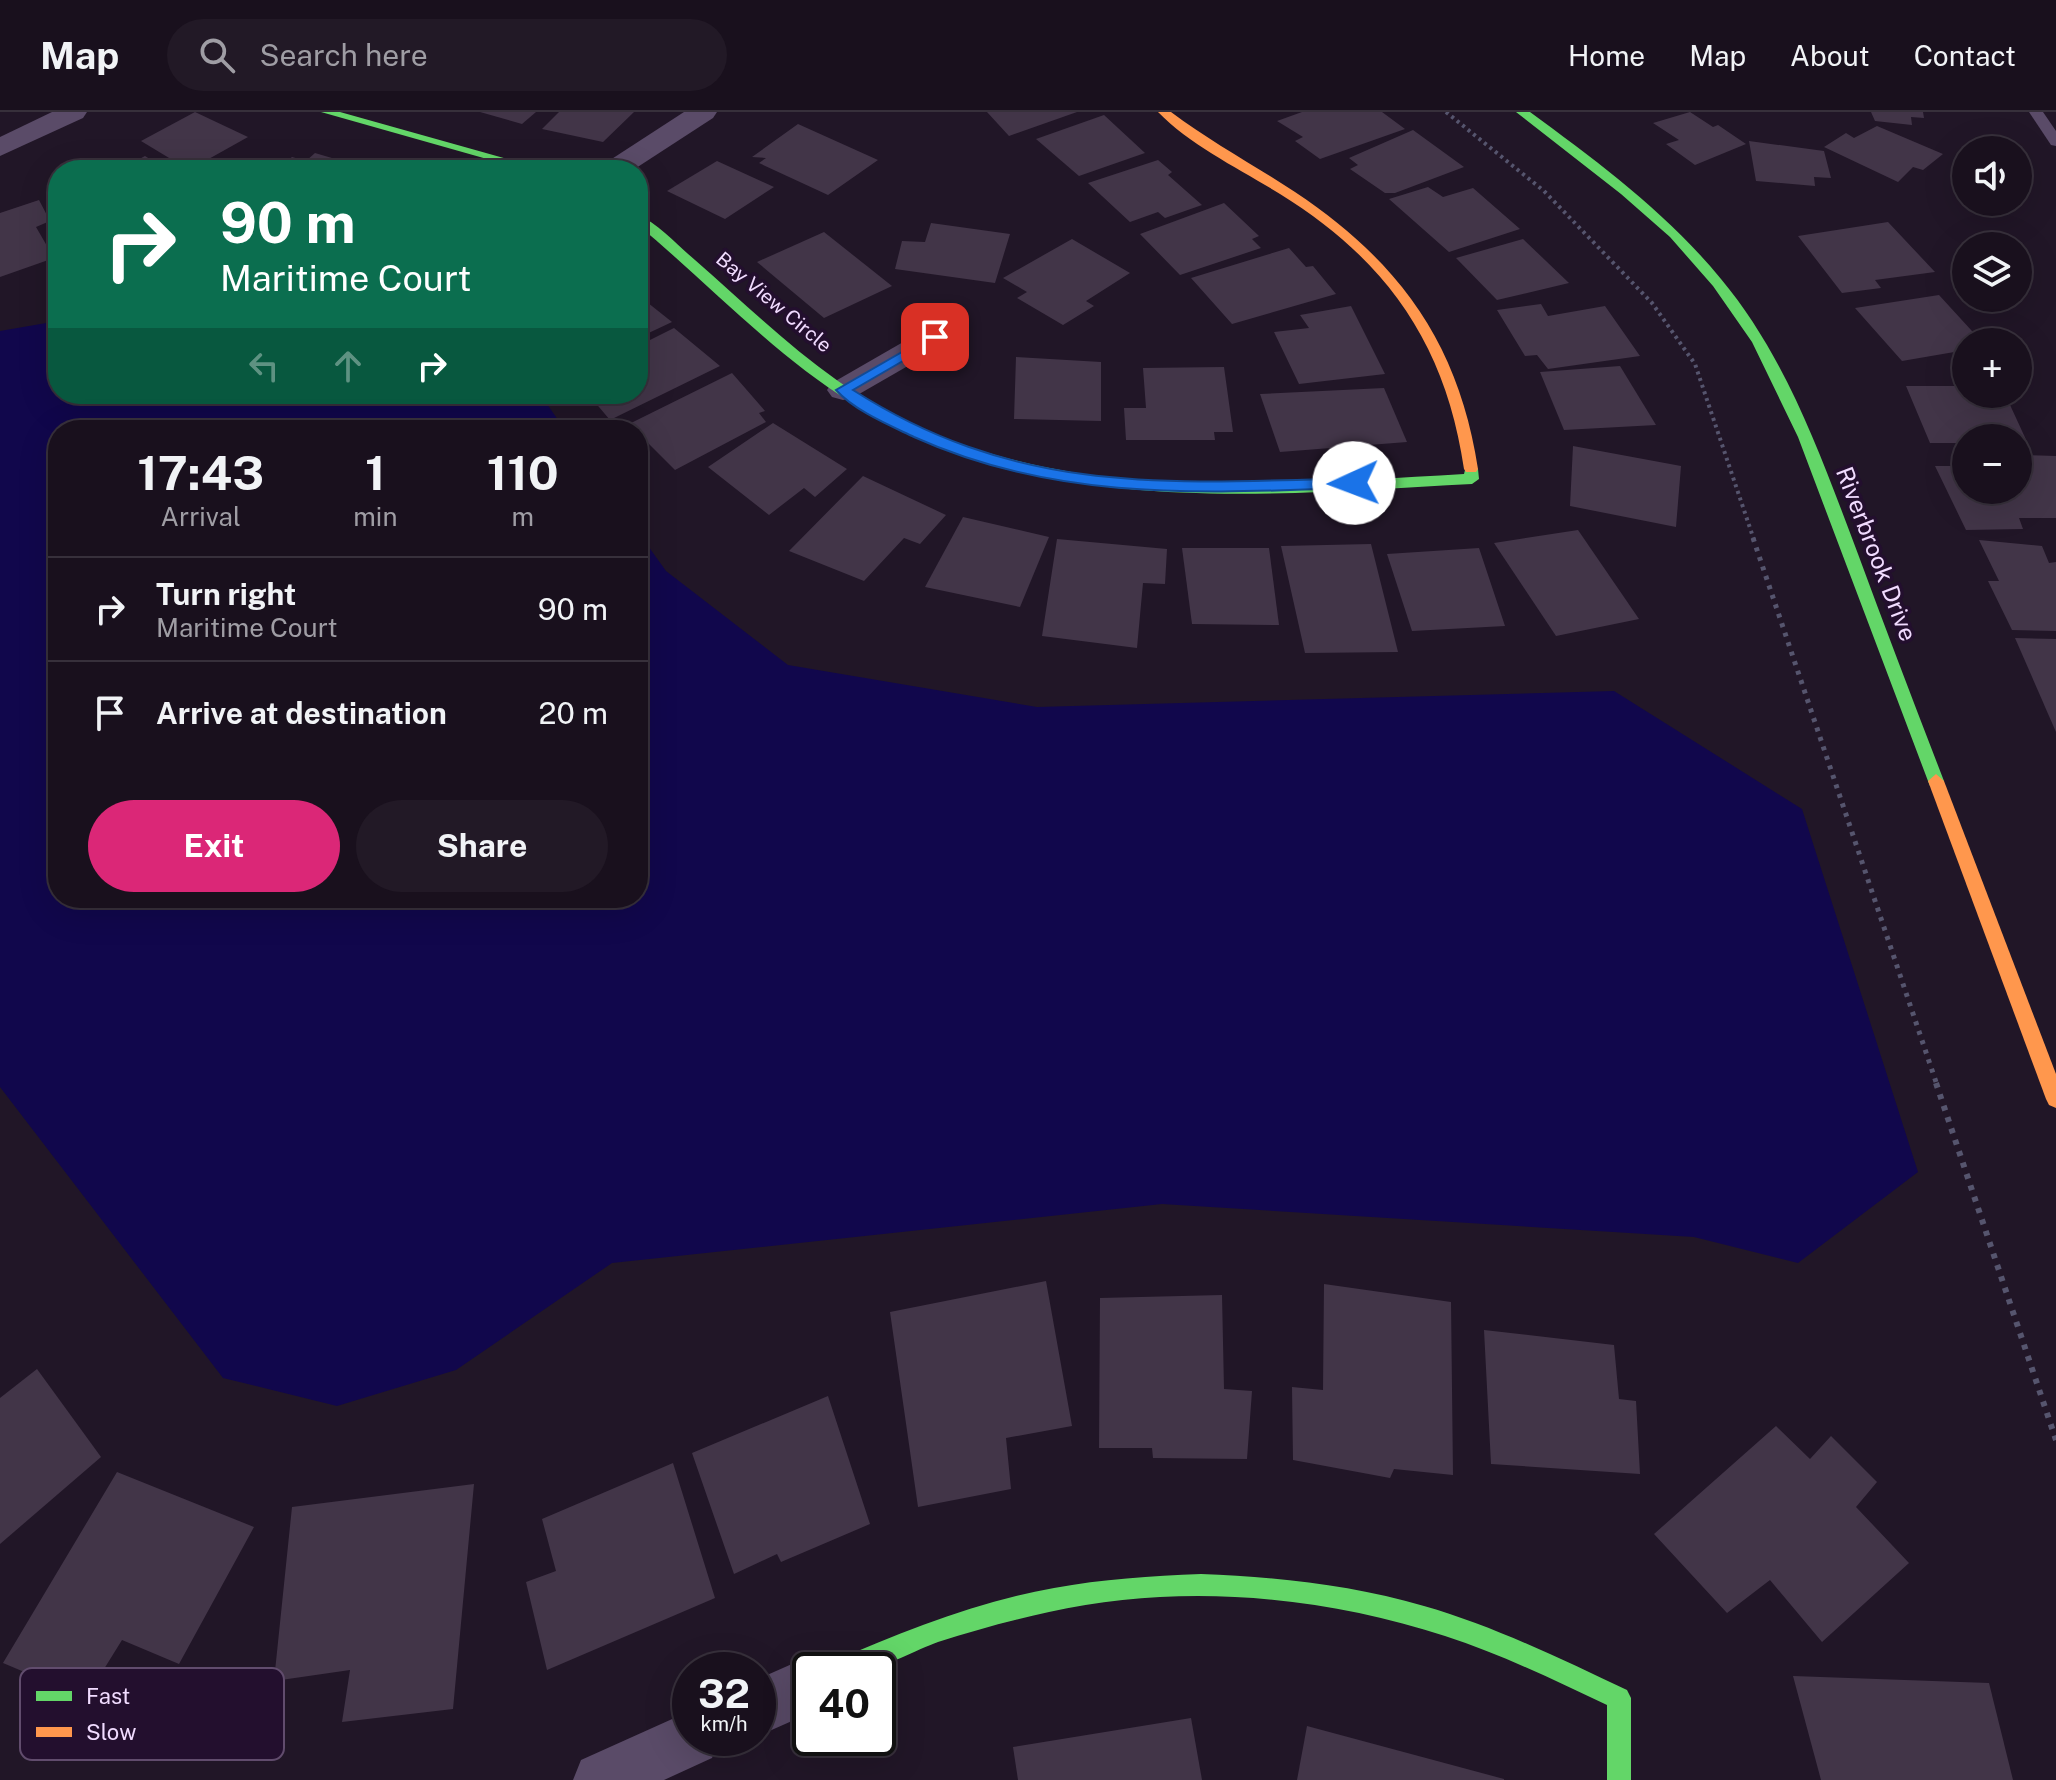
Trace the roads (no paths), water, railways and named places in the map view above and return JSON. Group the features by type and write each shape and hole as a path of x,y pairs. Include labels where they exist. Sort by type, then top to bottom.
{"street":[{"path":"0,148 73,112"},
{"path":"327,112 503,160"},
{"path":"629,160 703,112"},
{"name":"Bay View Circle","path":"648,227 843,390 890,420 952,448 1017,468 1081,481 1147,487 1206,488 1472,479 1466,425 1451,375 1427,328 1399,288 1360,247 1316,212 1213,150 1164,112"},
{"name":"Riverbrook Drive","path":"1522,112 1603,171 1671,232 1741,314 1778,374 1804,432 2056,1099"},
{"path":"843,390 935,337"},
{"path":"879,1652 918,1634 1041,1599 1161,1585 1279,1588 1410,1614 1504,1645 1619,1698 1619,1780"},
{"path":"601,1780 672,1747"}],"lane":[{"path":"2036,112 2056,142"}]}
